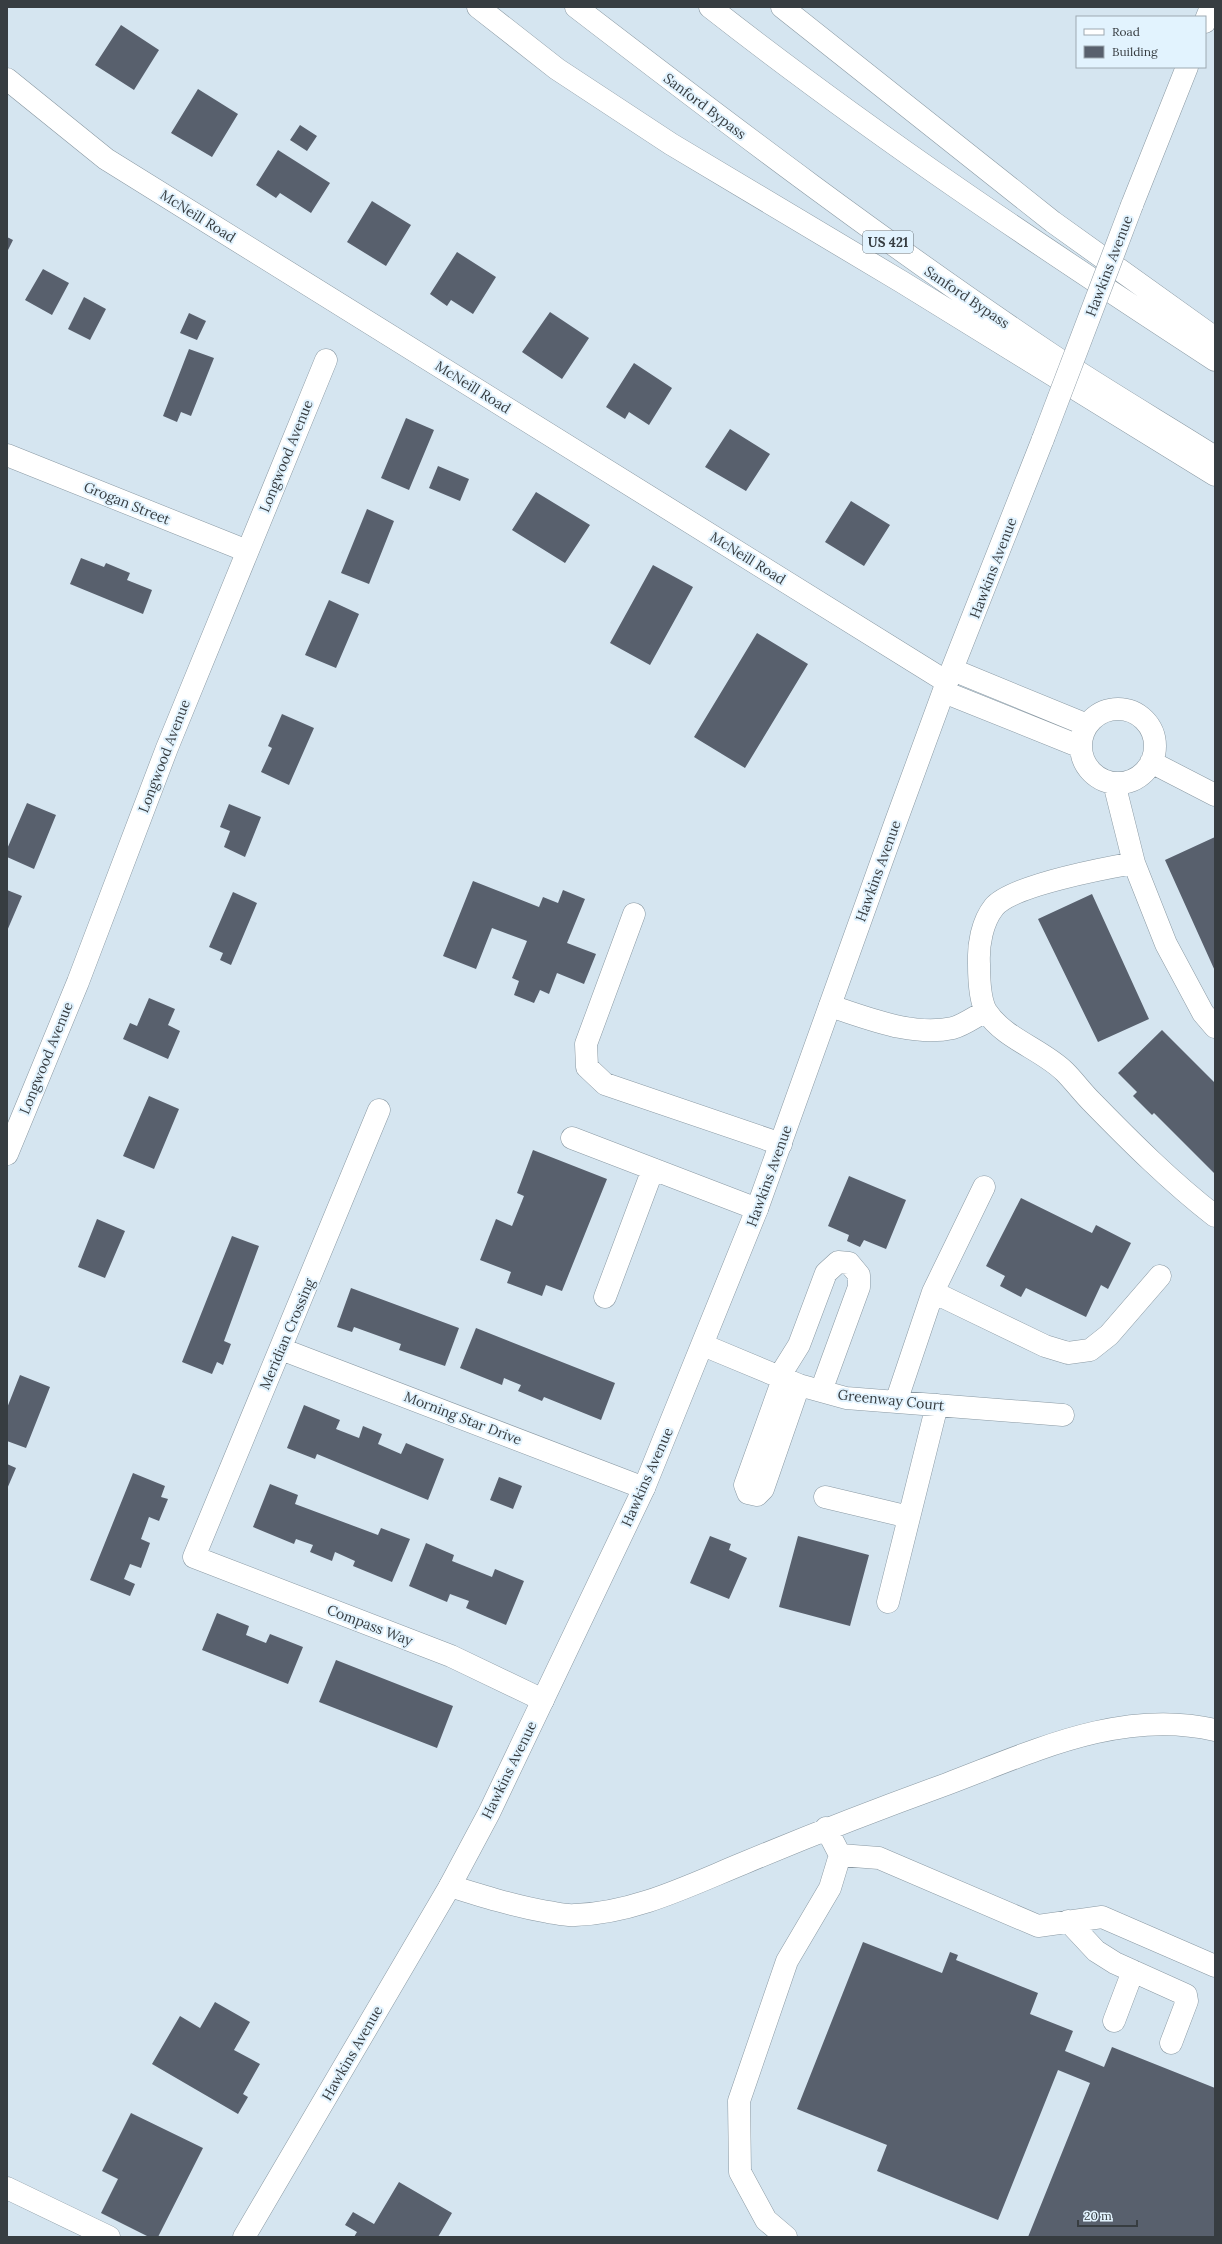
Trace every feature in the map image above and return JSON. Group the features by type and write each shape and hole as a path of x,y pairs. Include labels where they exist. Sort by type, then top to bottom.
{"main road":[{"path":"478,7 557,69 671,144 902,282 1215,475"},
{"name":"Sanford Bypass","path":"576,7 737,131 908,256 1053,356 1215,457"},
{"path":"710,7 890,141 1034,242 1215,360"},
{"path":"782,7 1053,222 1215,338"},
{"path":"1206,20 1211,7"},
{"name":"Hawkins Avenue","path":"244,2237 450,1886 489,1812 644,1488 757,1209 948,682 1132,205 1187,68"},
{"name":"McNeill Road","path":"7,79 106,159 948,682"},
{"name":"Longwood Avenue","path":"7,1154 78,982 167,748 326,360"},
{"name":"Grogan Street","path":"7,455 247,551"},
{"path":"948,682 1087,725"},
{"path":"948,682 1081,747"},
{"path":"1118,709 1129,711 1139,716 1148,724 1153,735 1155,746 1148,768 1139,777 1127,782 1114,783 1102,780 1091,772 1084,762 1081,747 1082,736 1087,725 1096,716 1107,711 1118,709"},
{"path":"1151,762 1215,795"},
{"path":"1114,783 1134,863 1166,944 1203,1013 1215,1027"},
{"path":"1134,863 1083,872 1017,893 995,906 986,921 978,949 979,982 986,1011 1003,1028 1064,1071 1091,1101 1187,1194 1215,1216"},
{"path":"634,914 586,1044 586,1067 605,1084 781,1144"},
{"path":"830,1006 884,1023 928,1031 954,1028 986,1011"},
{"name":"Meridian Crossing","path":"194,1557 379,1110"},
{"path":"572,1138 757,1209"},
{"path":"605,1297 653,1169"},
{"path":"896,1402 933,1292 984,1187"},
{"path":"787,1380 826,1273 838,1262 849,1263 859,1275 858,1288 821,1391"},
{"path":"933,1292 1045,1346 1068,1354 1090,1350 1109,1335 1160,1276"},
{"name":"Greenway Court","path":"703,1345 787,1380 846,1398 1063,1415"},
{"name":"Morning Star Drive","path":"281,1349 644,1488"},
{"path":"888,1602 937,1405"},
{"path":"825,1497 910,1517"},
{"name":"Compass Way","path":"194,1557 451,1656 543,1700"},
{"path":"450,1886 523,1908 566,1915 573,1916 612,1912 668,1894 826,1828 1063,1741 1090,1733 1121,1727 1162,1725 1200,1726 1215,1730"},
{"path":"786,2237 766,2220 740,2172 739,2101 787,1961 830,1888 840,1855 826,1828"},
{"path":"840,1855 879,1858 1038,1926 1102,1917 1215,1966"},
{"path":"1068,1921 1096,1951 1115,1963 1186,1995 1187,2001 1171,2043"},
{"path":"1114,2020 1133,1971"},
{"path":"7,2188 108,2237"}],"building":[{"path":"121,25 159,50 134,90 95,65"},
{"path":"198,89 238,114 212,157 171,133"},
{"path":"300,125 317,136 307,151 290,140"},
{"path":"278,150 330,183 311,213 280,193 276,198 256,185"},
{"path":"372,201 411,225 386,266 347,242"},
{"path":"7,237 13,240 7,252"},
{"path":"457,252 496,277 473,314 451,300 447,306 430,294"},
{"path":"43,269 69,283 52,315 25,300"},
{"path":"84,297 106,309 90,340 68,329"},
{"path":"550,312 589,338 562,379 522,352"},
{"path":"189,313 206,321 197,340 180,333"},
{"path":"189,349 214,358 191,416 181,412 177,422 163,416"},
{"path":"634,363 672,388 649,425 629,412 625,419 606,407"},
{"path":"406,418 434,430 409,490 381,478"},
{"path":"730,429 770,454 746,491 705,467"},
{"path":"438,466 469,479 460,501 429,488"},
{"path":"536,492 590,525 565,563 512,530"},
{"path":"851,501 890,525 864,566 825,542"},
{"path":"367,509 394,521 369,584 341,573"},
{"path":"81,558 104,567 106,563 130,573 127,580 152,590 143,614 70,584"},
{"path":"653,565 693,587 650,665 610,643"},
{"path":"329,600 359,614 336,668 305,655"},
{"path":"757,633 808,664 745,768 694,737"},
{"path":"282,714 314,728 289,785 261,772 272,748 268,746"},
{"path":"27,803 56,815 34,869 7,857 7,849"},
{"path":"229,804 261,817 245,857 224,847 230,831 220,827"},
{"path":"1215,837 1215,971 1165,860"},
{"path":"473,881 539,907 543,897 558,903 563,890 585,899 567,943 596,954 584,984 557,973 549,994 540,990 534,1003 514,995 519,981 512,978 527,941 492,928 476,969 443,956"},
{"path":"7,890 22,896 7,931"},
{"path":"233,892 257,903 231,965 220,960 223,953 209,947"},
{"path":"1092,894 1149,1019 1098,1042 1038,919"},
{"path":"149,998 175,1009 168,1025 180,1031 168,1059 123,1039 130,1023 137,1026"},
{"path":"1162,1030 1215,1083 1215,1174 1154,1113 1152,1115 1133,1096 1137,1092 1118,1073"},
{"path":"149,1096 179,1109 154,1169 123,1156"},
{"path":"533,1150 607,1179 562,1291 546,1285 542,1296 507,1283 511,1272 480,1260 496,1219 512,1226 524,1196 517,1193"},
{"path":"849,1176 906,1200 886,1249 864,1240 860,1247 847,1241 849,1235 828,1226"},
{"path":"1021,1198 1092,1233 1096,1225 1131,1243 1108,1289 1101,1285 1086,1317 1026,1288 1021,1297 1000,1286 1005,1276 986,1266"},
{"path":"97,1219 125,1231 105,1278 78,1267"},
{"path":"232,1236 259,1246 224,1341 231,1344 223,1365 217,1362 212,1374 182,1362"},
{"path":"351,1288 459,1328 445,1366 399,1350 401,1344 354,1327 352,1332 337,1327"},
{"path":"476,1328 615,1383 601,1420 544,1397 542,1401 518,1391 521,1385 504,1378 502,1385 460,1368"},
{"path":"20,1375 50,1387 26,1448 7,1441 7,1408"},
{"path":"304,1405 340,1420 336,1429 359,1438 363,1426 382,1434 378,1444 401,1454 406,1443 444,1459 428,1500 317,1454 315,1459 287,1448"},
{"path":"7,1464 16,1468 7,1489"},
{"path":"133,1473 165,1486 161,1497 168,1499 159,1521 149,1517 141,1539 150,1543 141,1568 130,1564 124,1579 135,1584 130,1596 90,1580"},
{"path":"499,1477 522,1486 513,1509 490,1500"},
{"path":"270,1484 298,1495 295,1504 378,1535 381,1528 410,1539 392,1582 353,1566 355,1561 335,1552 332,1561 310,1552 313,1545 296,1539 294,1544 253,1527"},
{"path":"710,1536 731,1544 729,1550 747,1558 729,1599 690,1583"},
{"path":"798,1536 869,1555 850,1626 779,1607"},
{"path":"426,1543 454,1555 452,1561 492,1577 495,1569 524,1581 506,1625 466,1608 469,1601 450,1594 447,1602 409,1586"},
{"path":"217,1613 249,1626 246,1635 266,1643 270,1634 303,1647 288,1684 202,1650"},
{"path":"336,1660 453,1706 437,1748 319,1702"},
{"path":"863,1942 942,1973 950,1952 958,1955 956,1960 1038,1993 1030,2014 1073,2031 1065,2051 1104,2067 1112,2047 1215,2088 1215,2237 1028,2237 1090,2083 1058,2070 998,2220 877,2171 887,2145 797,2109"},
{"path":"215,2002 250,2022 234,2050 260,2064 243,2094 248,2097 238,2114 152,2064 180,2016 200,2028"},
{"path":"131,2113 203,2148 158,2237 149,2237 101,2213 118,2179 102,2171"},
{"path":"399,2182 452,2213 438,2237 354,2237 357,2232 345,2225 353,2212 374,2224"}]}
